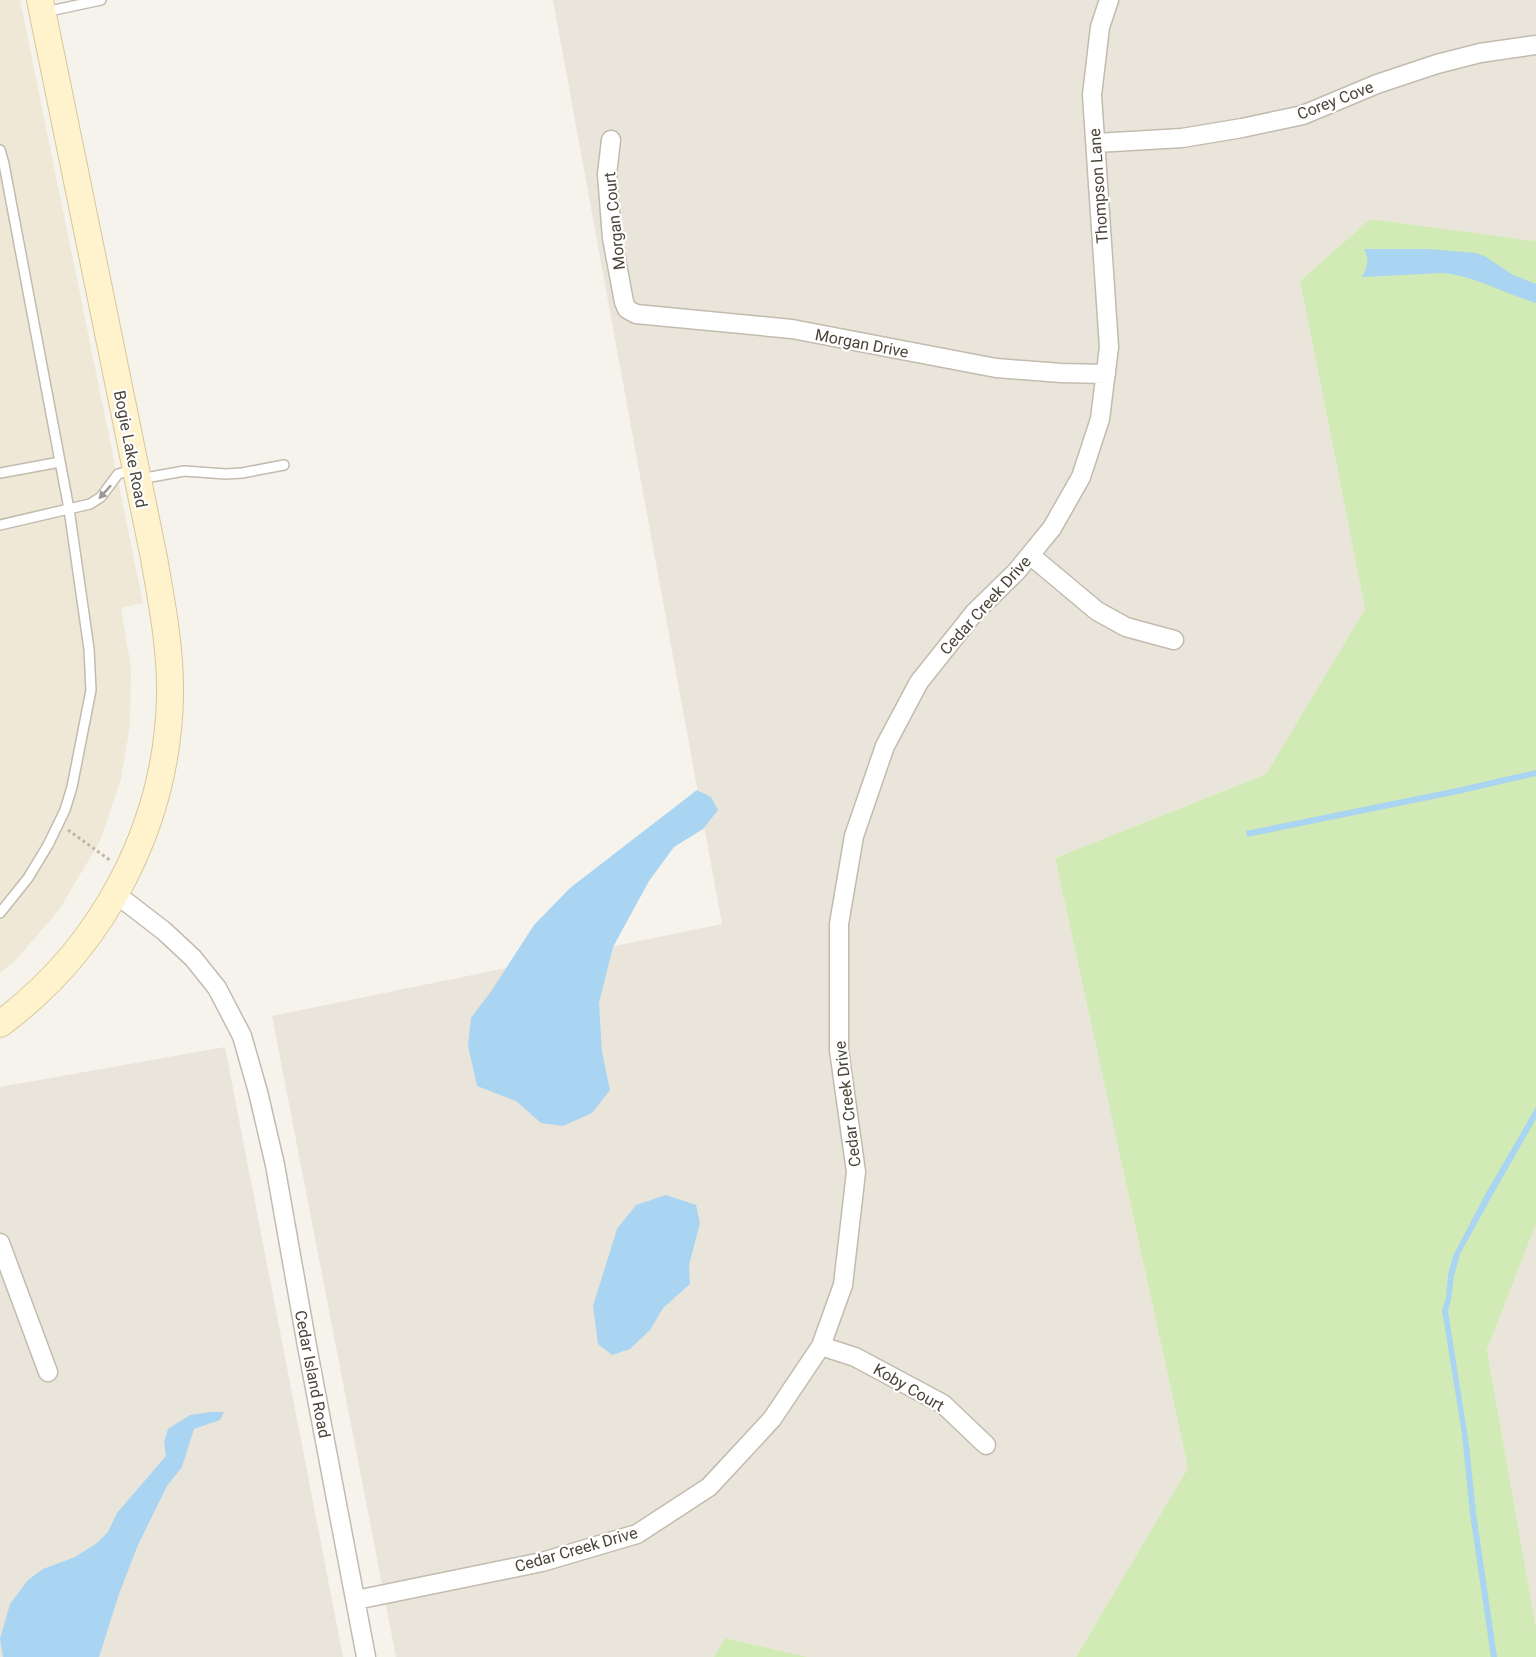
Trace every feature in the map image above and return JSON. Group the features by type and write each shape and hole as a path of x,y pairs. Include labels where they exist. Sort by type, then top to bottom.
{"main road":[{"name":"Bogie Lake Road","path":"0,1024 32,999 61,970 88,937 122,883 144,833 156,796 166,743 170,696 169,658 164,616 42,6"}],"street":[{"name":"Thompson Lane","path":"1106,374 1109,347 1092,94 1100,27 1109,0"},
{"name":"Corey Cove","path":"1096,143 1182,138 1303,115 1377,84 1437,64 1480,52 1536,45"},
{"name":"Morgan Court","path":"612,140 607,174 612,238 624,302"},
{"name":"Morgan Drive","path":"624,302 627,309 636,314 792,330 996,368 1106,374"},
{"name":"Cedar Creek Drive","path":"356,1600 542,1562 637,1534 709,1487 772,1419 821,1346 843,1285 856,1172 839,1050 838,924 854,836 885,746 919,682 974,613 1016,572 1052,528 1081,477 1100,418 1106,374"},
{"path":"1030,555 1097,611 1126,627 1174,640"},
{"name":"Cedar Island Road","path":"122,883 147,917 193,958 217,988 242,1036 275,1166 366,1657"},
{"path":"0,1243 48,1372"},
{"name":"Koby Court","path":"821,1346 855,1357 943,1404 986,1445"}],"lane":[{"path":"42,6 101,0"},
{"path":"0,150 69,509 89,649 91,690 72,787 65,810 28,878 0,913"},
{"path":"0,473 60,462"},
{"path":"0,525 90,504 101,497 117,474 184,471 226,474 284,465"}],"path":[{"path":"58,824 122,883"}],"shaded area":[{"path":"0,0 20,0 143,603 121,608 131,668 130,725 121,779 100,841 59,910 15,961 0,973"},
{"path":"553,0 1536,0 1536,241 1370,219 1300,281 1365,609 1266,774 1055,858 1188,1468 1076,1657 808,1657 725,1638 714,1657 396,1657 272,1016 722,924"},
{"path":"225,1047 343,1657 0,1657 0,1087"},
{"path":"1536,1224 1536,1628 1487,1350"}],"green space":[{"path":"1370,219 1536,241 1536,1224 1487,1350 1536,1628 1536,1657 1076,1657 1188,1468 1055,858 1266,774 1365,609 1300,281"},
{"path":"725,1638 808,1657 714,1657"}],"water":[{"path":"1364,249 1429,249 1476,253 1513,275 1536,284 1536,303 1454,274 1362,277 1367,263"},
{"path":"1536,770 1536,776 1247,837 1246,831"},
{"path":"697,790 711,797 718,810 703,829 674,847 649,881 613,947 599,1003 602,1052 610,1090 592,1113 563,1126 541,1123 516,1101 477,1086 468,1046 471,1018 534,925 570,888"},
{"path":"1536,1107 1536,1119 1460,1254 1448,1311 1469,1445 1476,1513 1497,1657 1491,1657 1470,1514 1462,1434 1442,1310 1453,1256 1486,1193"},
{"path":"666,1195 696,1205 700,1223 689,1265 690,1284 663,1308 650,1330 630,1349 612,1355 598,1344 593,1306 617,1229 636,1205"},
{"path":"224,1412 220,1420 194,1429 182,1467 167,1486 138,1545 119,1594 99,1657 3,1657 0,1639 10,1604 28,1580 43,1569 75,1557 97,1543 108,1532 117,1513 166,1456 164,1442 168,1429 190,1415"}]}
